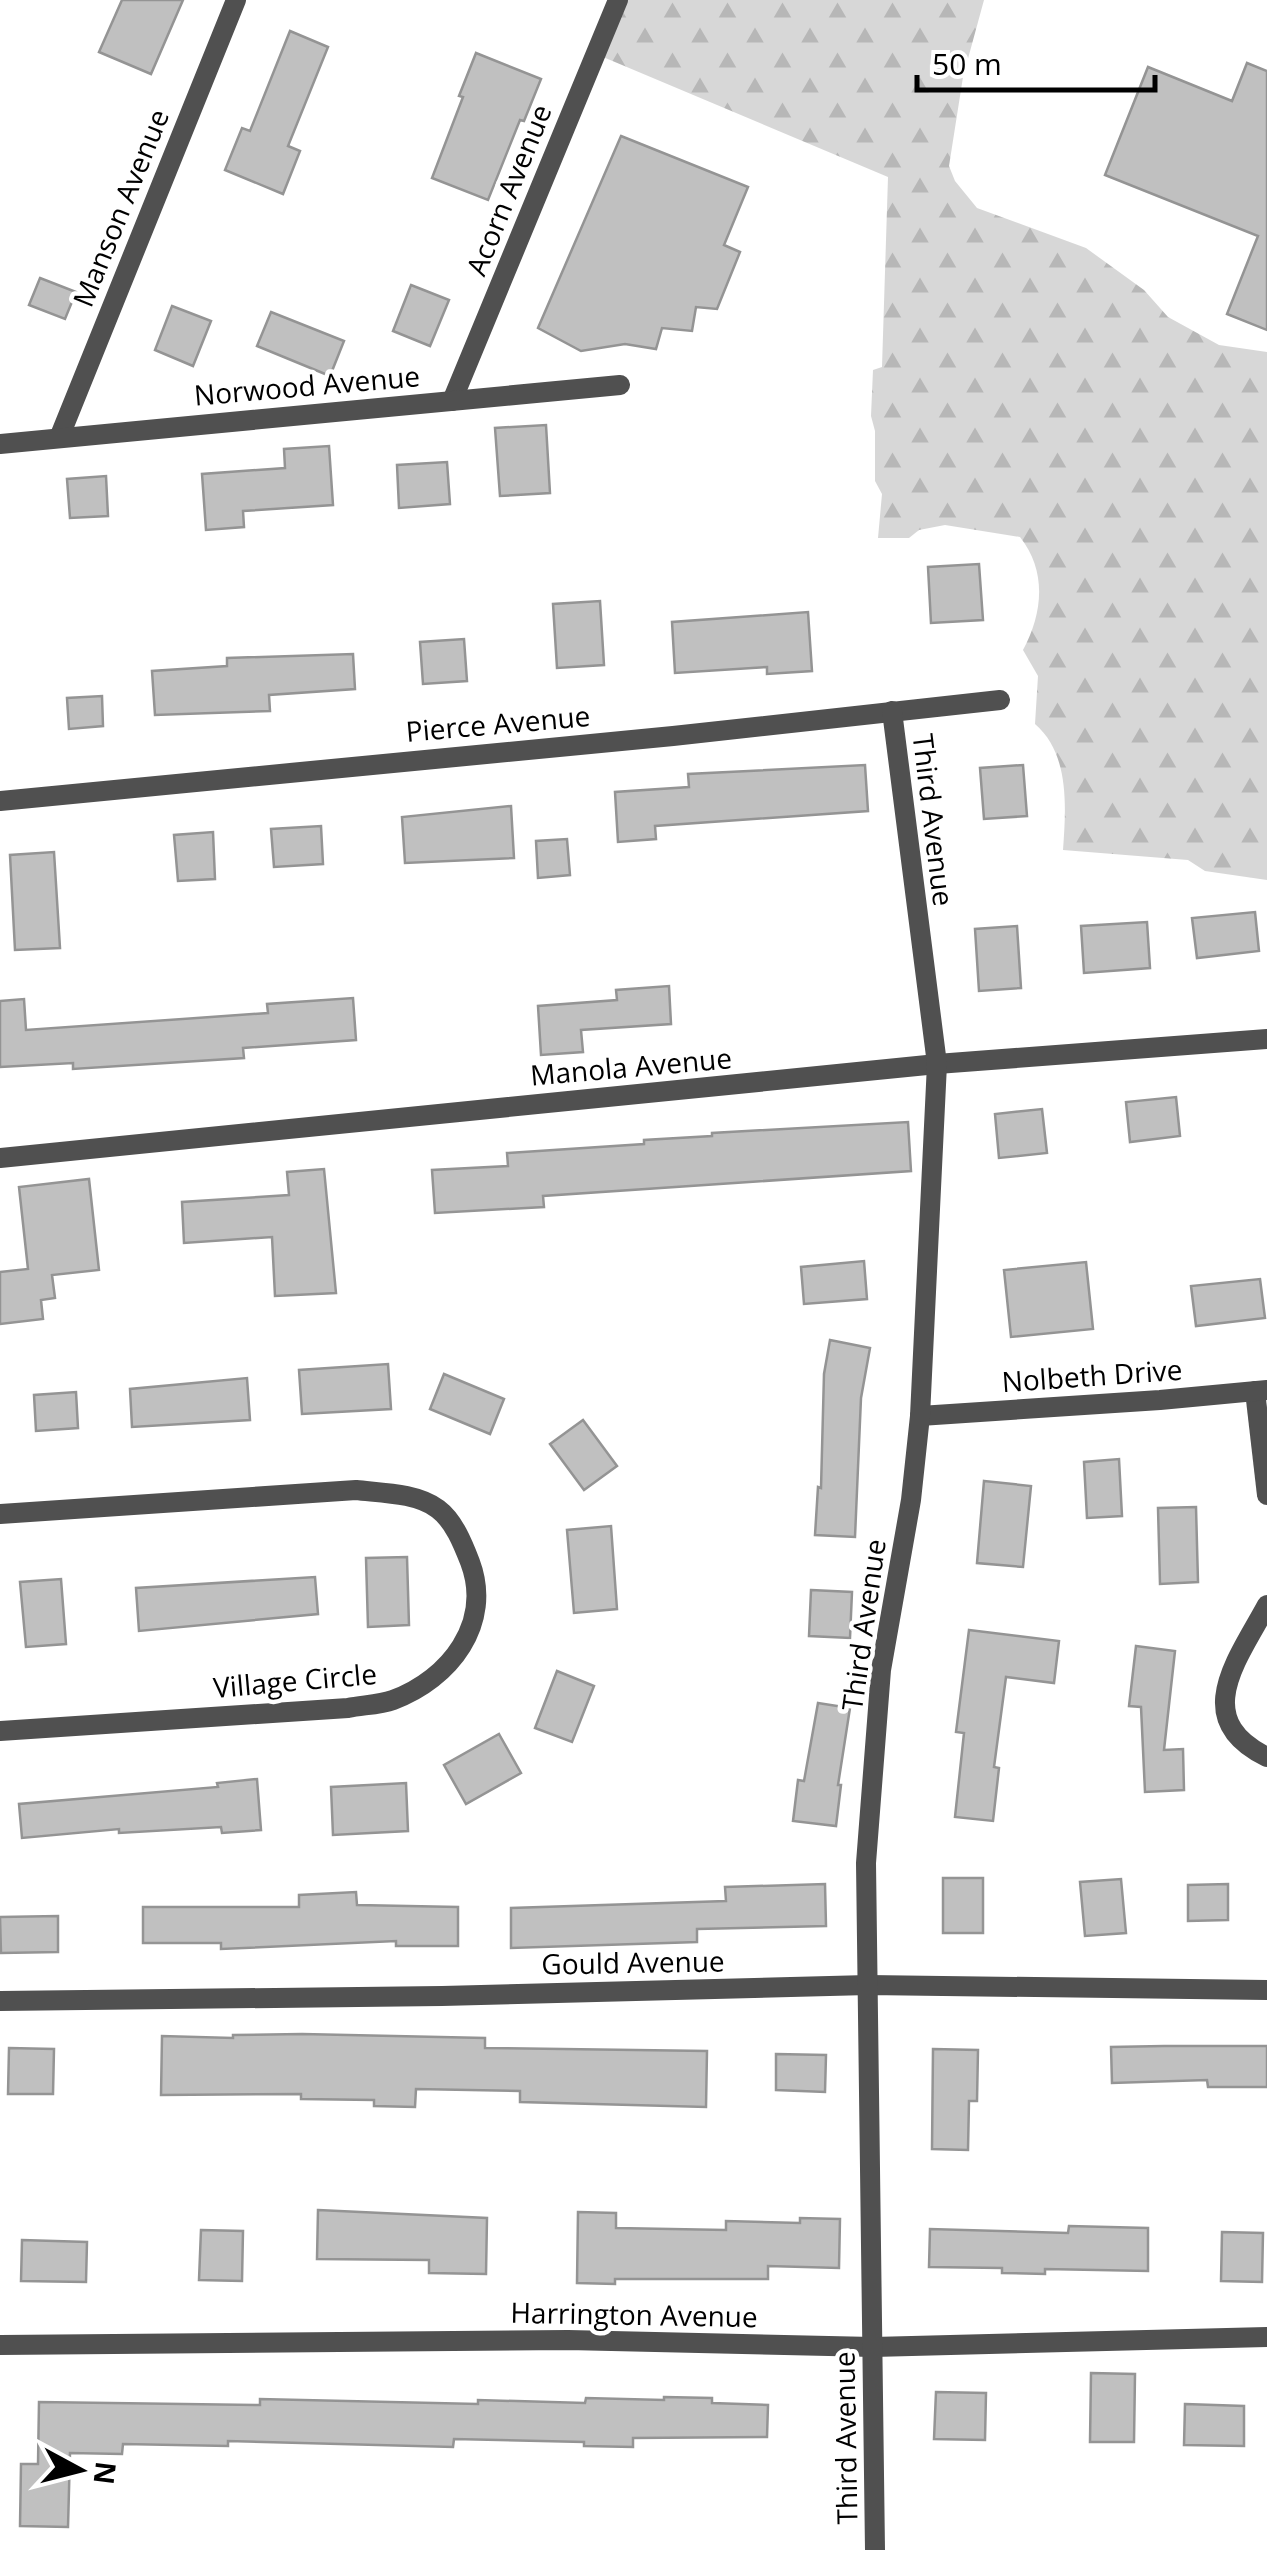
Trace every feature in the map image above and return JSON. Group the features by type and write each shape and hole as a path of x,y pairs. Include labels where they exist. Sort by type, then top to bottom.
{"street":[{"name":"Manson Avenue","path":"59,438 236,0"},
{"name":"Acorn Avenue","path":"452,401 618,0"},
{"name":"Norwood Avenue","path":"0,444 620,386"},
{"name":"Pierce Avenue","path":"0,801 1000,700"},
{"name":"Third Avenue","path":"875,2550 866,1863 881,1670 911,1500 920,1416 936,1064 892,712"},
{"name":"Manola Avenue","path":"0,1158 936,1064 1267,1039"},
{"name":"Nolbeth Drive","path":"920,1416 1261,1390"},
{"path":"1261,1390 1267,1495"},
{"name":"Village Circle","path":"0,1514 356,1490 404,1496 438,1509 462,1539 475,1574 477,1599 469,1635 452,1663 431,1682 391,1701 348,1708 0,1731"},
{"path":"1267,1605 1226,1684 1224,1707 1231,1730 1246,1747 1267,1757"},
{"name":"Gould Avenue","path":"0,2000 442,1996 868,1984 1267,1990"},
{"name":"Harrington Avenue","path":"0,2345 568,2340 873,2347 1267,2337"}],"green space":[{"path":"622,0 984,0 963,77 949,166 955,181 977,208 1086,248 1144,290 1168,317 1219,345 1267,352 1267,880 1205,871 1188,860 1063,850 1065,800 1060,766 1055,750 1035,724 1038,676 1023,650 1035,622 1039,592 1029,550 1020,537 945,525 919,530 909,538 878,538 882,494 875,481 875,431 871,416 873,370 882,367 888,177 603,57"}],"building":[{"path":"122,0 183,0 151,74 99,52"},
{"path":"290,31 328,47 288,146 300,151 283,194 225,170 242,128 250,131"},
{"path":"476,53 541,79 488,200 432,178"},
{"path":"1247,63 1267,71 1267,330 1227,314 1258,236 1105,175 1148,67 1232,101"},
{"path":"621,136 748,187 724,245 740,252 717,309 696,307 692,331 662,328 656,349 625,344 581,351 538,328"},
{"path":"40,278 76,292 65,319 29,305"},
{"path":"411,285 449,300 430,346 393,331"},
{"path":"172,306 211,321 193,366 155,350"},
{"path":"271,312 344,341 330,376 257,346"},
{"path":"546,425 550,493 500,496 495,428"},
{"path":"329,446 333,505 243,511 244,527 206,530 202,474 285,468 284,449"},
{"path":"447,462 450,504 399,508 397,465"},
{"path":"106,476 108,516 70,518 67,479"},
{"path":"979,564 983,620 931,623 928,567"},
{"path":"600,601 604,665 557,668 553,604"},
{"path":"808,612 812,671 767,674 767,667 675,673 672,622"},
{"path":"464,639 467,681 423,684 420,642"},
{"path":"353,654 355,689 269,695 270,711 155,715 152,671 227,666 227,658"},
{"path":"102,696 103,726 69,729 67,698"},
{"path":"865,765 868,811 655,826 656,839 618,842 615,792 689,787 688,774"},
{"path":"1023,765 1027,816 984,819 980,768"},
{"path":"511,806 514,858 405,863 402,817"},
{"path":"321,826 323,864 274,867 271,829"},
{"path":"213,832 215,879 178,881 174,835"},
{"path":"567,839 570,875 538,878 536,841"},
{"path":"54,852 60,948 15,950 10,855"},
{"path":"1255,912 1259,951 1197,958 1192,918"},
{"path":"1147,922 1150,968 1084,973 1081,926"},
{"path":"1017,926 1021,988 979,991 975,929"},
{"path":"669,986 671,1024 581,1030 583,1052 541,1055 538,1006 617,1000 616,990"},
{"path":"353,998 356,1040 243,1048 244,1058 73,1069 73,1063 0,1067 0,1001 24,999 26,1030 268,1013 267,1004"},
{"path":"1176,1097 1180,1136 1130,1142 1126,1102"},
{"path":"1042,1109 1047,1153 999,1158 995,1114"},
{"path":"908,1122 911,1171 543,1196 544,1207 435,1213 432,1170 508,1166 507,1153 644,1144 644,1140 712,1133"},
{"path":"324,1169 336,1293 275,1296 272,1237 184,1243 182,1202 289,1195 287,1172"},
{"path":"89,1179 99,1270 52,1275 55,1298 41,1300 43,1319 0,1324 0,1272 28,1269 19,1187"},
{"path":"864,1261 867,1299 804,1304 801,1267"},
{"path":"1086,1262 1093,1329 1011,1337 1004,1270"},
{"path":"1260,1279 1265,1318 1196,1326 1191,1286"},
{"path":"830,1340 870,1348 861,1398 855,1537 815,1535 818,1487 821,1488 824,1374"},
{"path":"388,1364 391,1409 302,1414 299,1370"},
{"path":"444,1374 504,1399 490,1434 430,1409"},
{"path":"247,1378 250,1420 132,1427 130,1389"},
{"path":"76,1392 78,1428 36,1431 34,1395"},
{"path":"583,1420 617,1466 584,1490 550,1444"},
{"path":"1119,1459 1122,1516 1087,1518 1084,1462"},
{"path":"984,1481 1031,1486 1023,1567 977,1563"},
{"path":"1196,1507 1198,1582 1160,1584 1158,1508"},
{"path":"611,1526 617,1609 574,1613 567,1530"},
{"path":"407,1557 409,1625 368,1627 366,1558"},
{"path":"315,1577 318,1614 139,1631 136,1588"},
{"path":"61,1579 66,1644 26,1647 20,1582"},
{"path":"811,1590 852,1592 850,1638 809,1636"},
{"path":"969,1630 1059,1641 1054,1683 1006,1677 994,1767 999,1768 993,1821 955,1817 964,1733 956,1732"},
{"path":"1136,1646 1175,1651 1164,1750 1183,1749 1184,1790 1145,1792 1141,1707 1129,1706"},
{"path":"557,1671 594,1686 572,1742 535,1728"},
{"path":"818,1703 850,1708 836,1826 793,1821 798,1780 804,1781"},
{"path":"499,1734 521,1773 466,1804 444,1765"},
{"path":"257,1779 261,1830 222,1833 221,1827 119,1833 119,1829 22,1838 19,1804 218,1787 217,1783"},
{"path":"406,1783 408,1831 333,1835 331,1787"},
{"path":"943,1878 983,1878 983,1933 943,1933"},
{"path":"1121,1879 1126,1933 1085,1936 1080,1882"},
{"path":"825,1884 826,1926 697,1929 697,1942 511,1948 511,1908 726,1901 725,1887"},
{"path":"1228,1884 1228,1920 1188,1921 1188,1885"},
{"path":"356,1892 357,1905 458,1907 458,1946 396,1946 396,1941 221,1949 221,1943 143,1943 143,1907 299,1907 299,1895"},
{"path":"58,1916 58,1952 1,1953 0,1917"},
{"path":"302,2034 485,2038 485,2048 707,2051 706,2107 520,2102 520,2091 416,2089 415,2107 374,2106 374,2100 301,2099 301,2094 161,2095 162,2036 233,2038"},
{"path":"1267,2046 1267,2087 1208,2087 1207,2080 1112,2083 1111,2047"},
{"path":"9,2048 54,2049 53,2094 8,2094"},
{"path":"933,2049 978,2050 977,2101 969,2101 968,2150 932,2149"},
{"path":"776,2054 826,2055 825,2092 776,2090"},
{"path":"318,2210 487,2218 486,2274 429,2273 429,2260 317,2259"},
{"path":"578,2212 616,2213 616,2228 726,2230 726,2221 800,2223 800,2218 840,2219 839,2268 768,2266 768,2279 615,2279 615,2284 577,2283"},
{"path":"1069,2226 1148,2228 1148,2271 1045,2269 1045,2274 1002,2273 1002,2268 929,2267 930,2229 1068,2233"},
{"path":"201,2230 243,2231 242,2281 199,2280"},
{"path":"1222,2232 1263,2233 1262,2282 1221,2281"},
{"path":"22,2240 87,2242 86,2282 21,2281"},
{"path":"1091,2373 1135,2374 1134,2442 1090,2442"},
{"path":"936,2392 986,2393 985,2440 934,2439"},
{"path":"664,2397 768,2405 767,2437 633,2438 633,2447 454,2439 453,2447 228,2441 228,2446 123,2444 122,2454 70,2453 68,2527 20,2526 21,2464 38,2464 39,2402 260,2405 260,2399 478,2404 478,2400 585,2403 586,2398"},
{"path":"1185,2404 1244,2406 1244,2446 1184,2445"}]}
